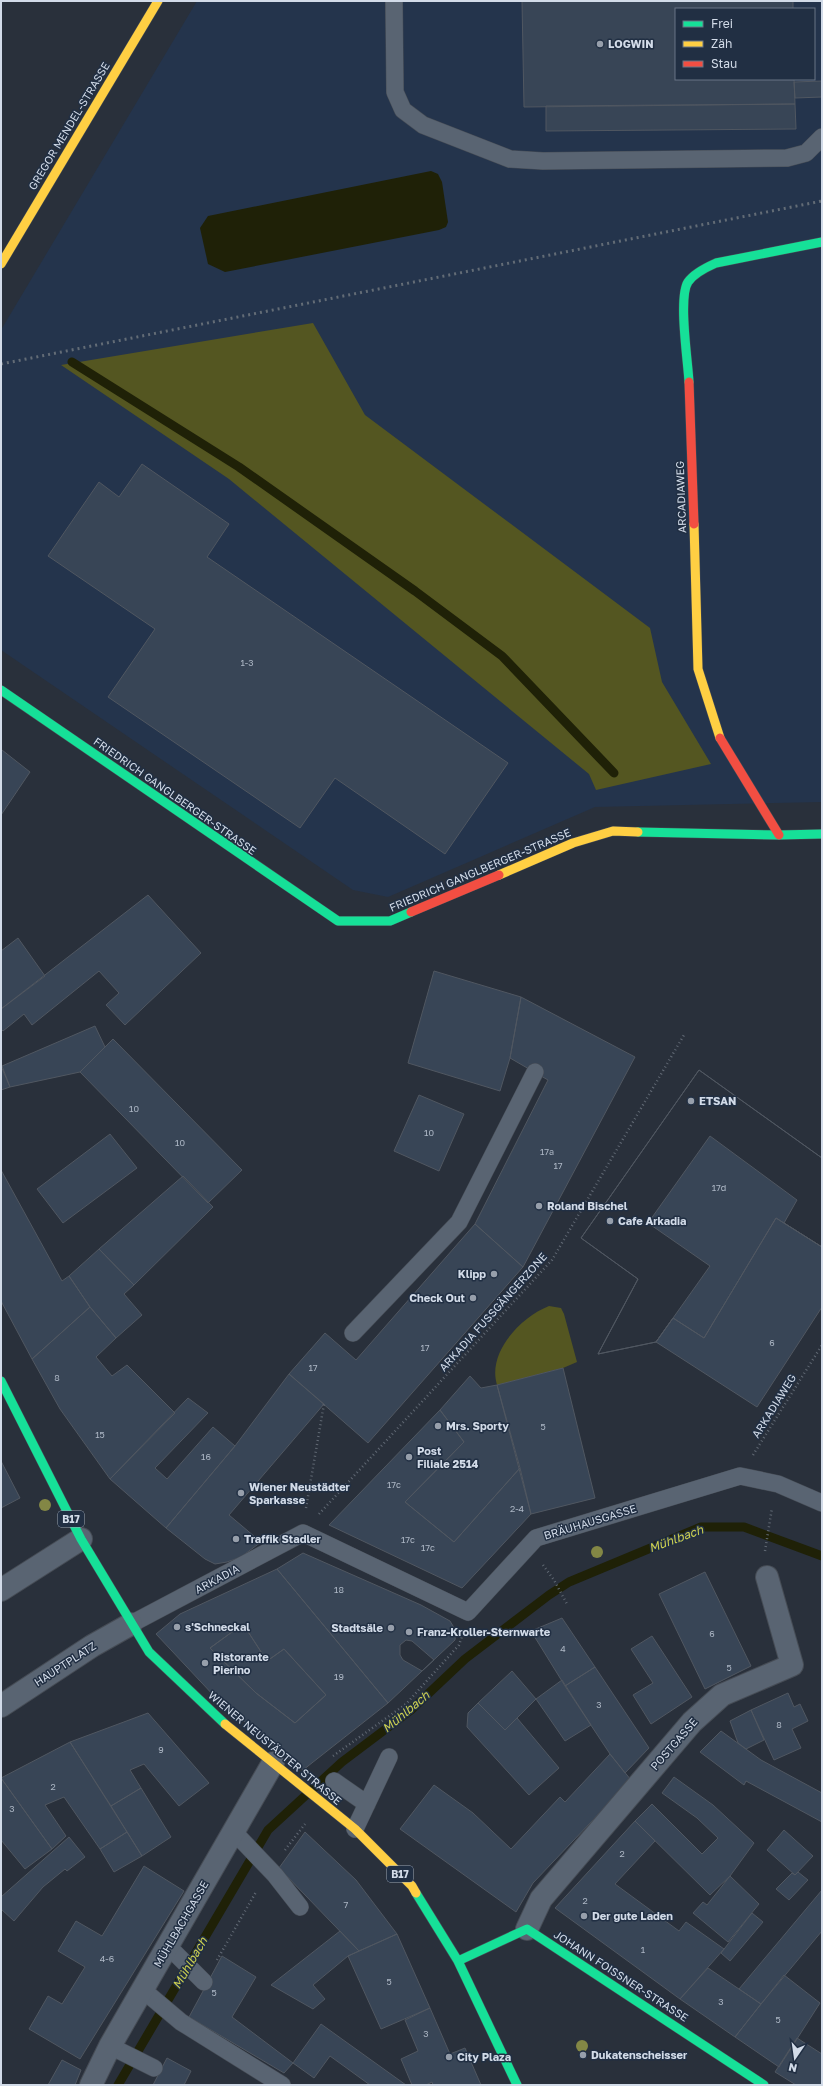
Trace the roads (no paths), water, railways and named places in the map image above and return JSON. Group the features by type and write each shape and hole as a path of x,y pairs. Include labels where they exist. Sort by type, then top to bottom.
{"street":[{"name":"GREGOR MENDEL-STRASSE","path":"1,264 158,1"},
{"name":"ARCADIAWEG","path":"779,835 719,736 698,669 690,395 683,300 688,282 703,269 716,263 822,242"},
{"name":"FRIEDRICH GANGLBERGER-STRASSE","path":"1,690 338,921 390,921 573,843 613,831 779,835 822,834"},
{"name":"WIENER NEUSTÄDTER STRASSE","path":"1,1381 81,1539 149,1652 213,1714 355,1829 412,1886 458,1961 517,2085"},
{"path":"1,1590 81,1539"},
{"name":"POSTGASSE","path":"527,1928 541,1899 692,1722 722,1695 792,1665 767,1577"},
{"name":"HAUPTPLATZ","path":"1,1706 92,1646 131,1624"},
{"name":"MÜHLBACHGASSE","path":"91,2085 117,2049 281,1770"},
{"path":"458,1961 527,1928"},
{"name":"JOHANN FOISSNER-STRASSE","path":"527,1928 764,2085"}],"lane":[{"path":"394,1 395,92 403,110 423,125 510,159 543,161 788,158 806,153 822,137"},
{"path":"353,1333 459,1222 535,1072"},
{"name":"BRÄUHAUSGASSE","path":"302,1532 468,1612 536,1538 740,1476 778,1484 822,1503"},
{"name":"ARKADIA","path":"131,1624 302,1532"},
{"path":"355,1829 389,1757"},
{"path":"334,1781 367,1804"},
{"path":"240,1838 266,1865 300,1907"},
{"path":"174,1952 200,1978"},
{"path":"148,1994 178,2019 282,2085"},
{"path":"117,2049 151,2066"}],"waterway":[{"path":"72,362 239,467 415,591 502,656 614,773"},
{"name":"Mühlbach","path":"118,2085 268,1830 342,1762 411,1710 465,1659 549,1595 569,1582 701,1527 744,1527 822,1556"}],"railway":[{"path":"1,364 822,201"}],"place":[{"name":"LOGWIN","path":"600,44"},
{"name":"ETSAN","path":"691,1101"},
{"name":"Roland Bischel","path":"539,1206"},
{"name":"Cafe Arkadia","path":"610,1221"},
{"name":"Klipp","path":"494,1274"},
{"name":"Check Out","path":"473,1298"},
{"name":"Mrs. Sporty","path":"438,1426"},
{"name":"Post Filiale 2514","path":"409,1457"},
{"name":"Wiener Neustädter Sparkasse","path":"241,1493"},
{"name":"Traffik Stadler","path":"236,1539"},
{"name":"s'Schneckal","path":"177,1627"},
{"name":"Stadtsäle","path":"391,1628"},
{"name":"Franz-Kroller-Sternwarte","path":"409,1632"},
{"name":"Ristorante Pierino","path":"205,1663"},
{"name":"Der gute Laden","path":"584,1916"},
{"name":"Dukatenscheisser","path":"583,2055"},
{"name":"City Plaza","path":"449,2057"}]}
